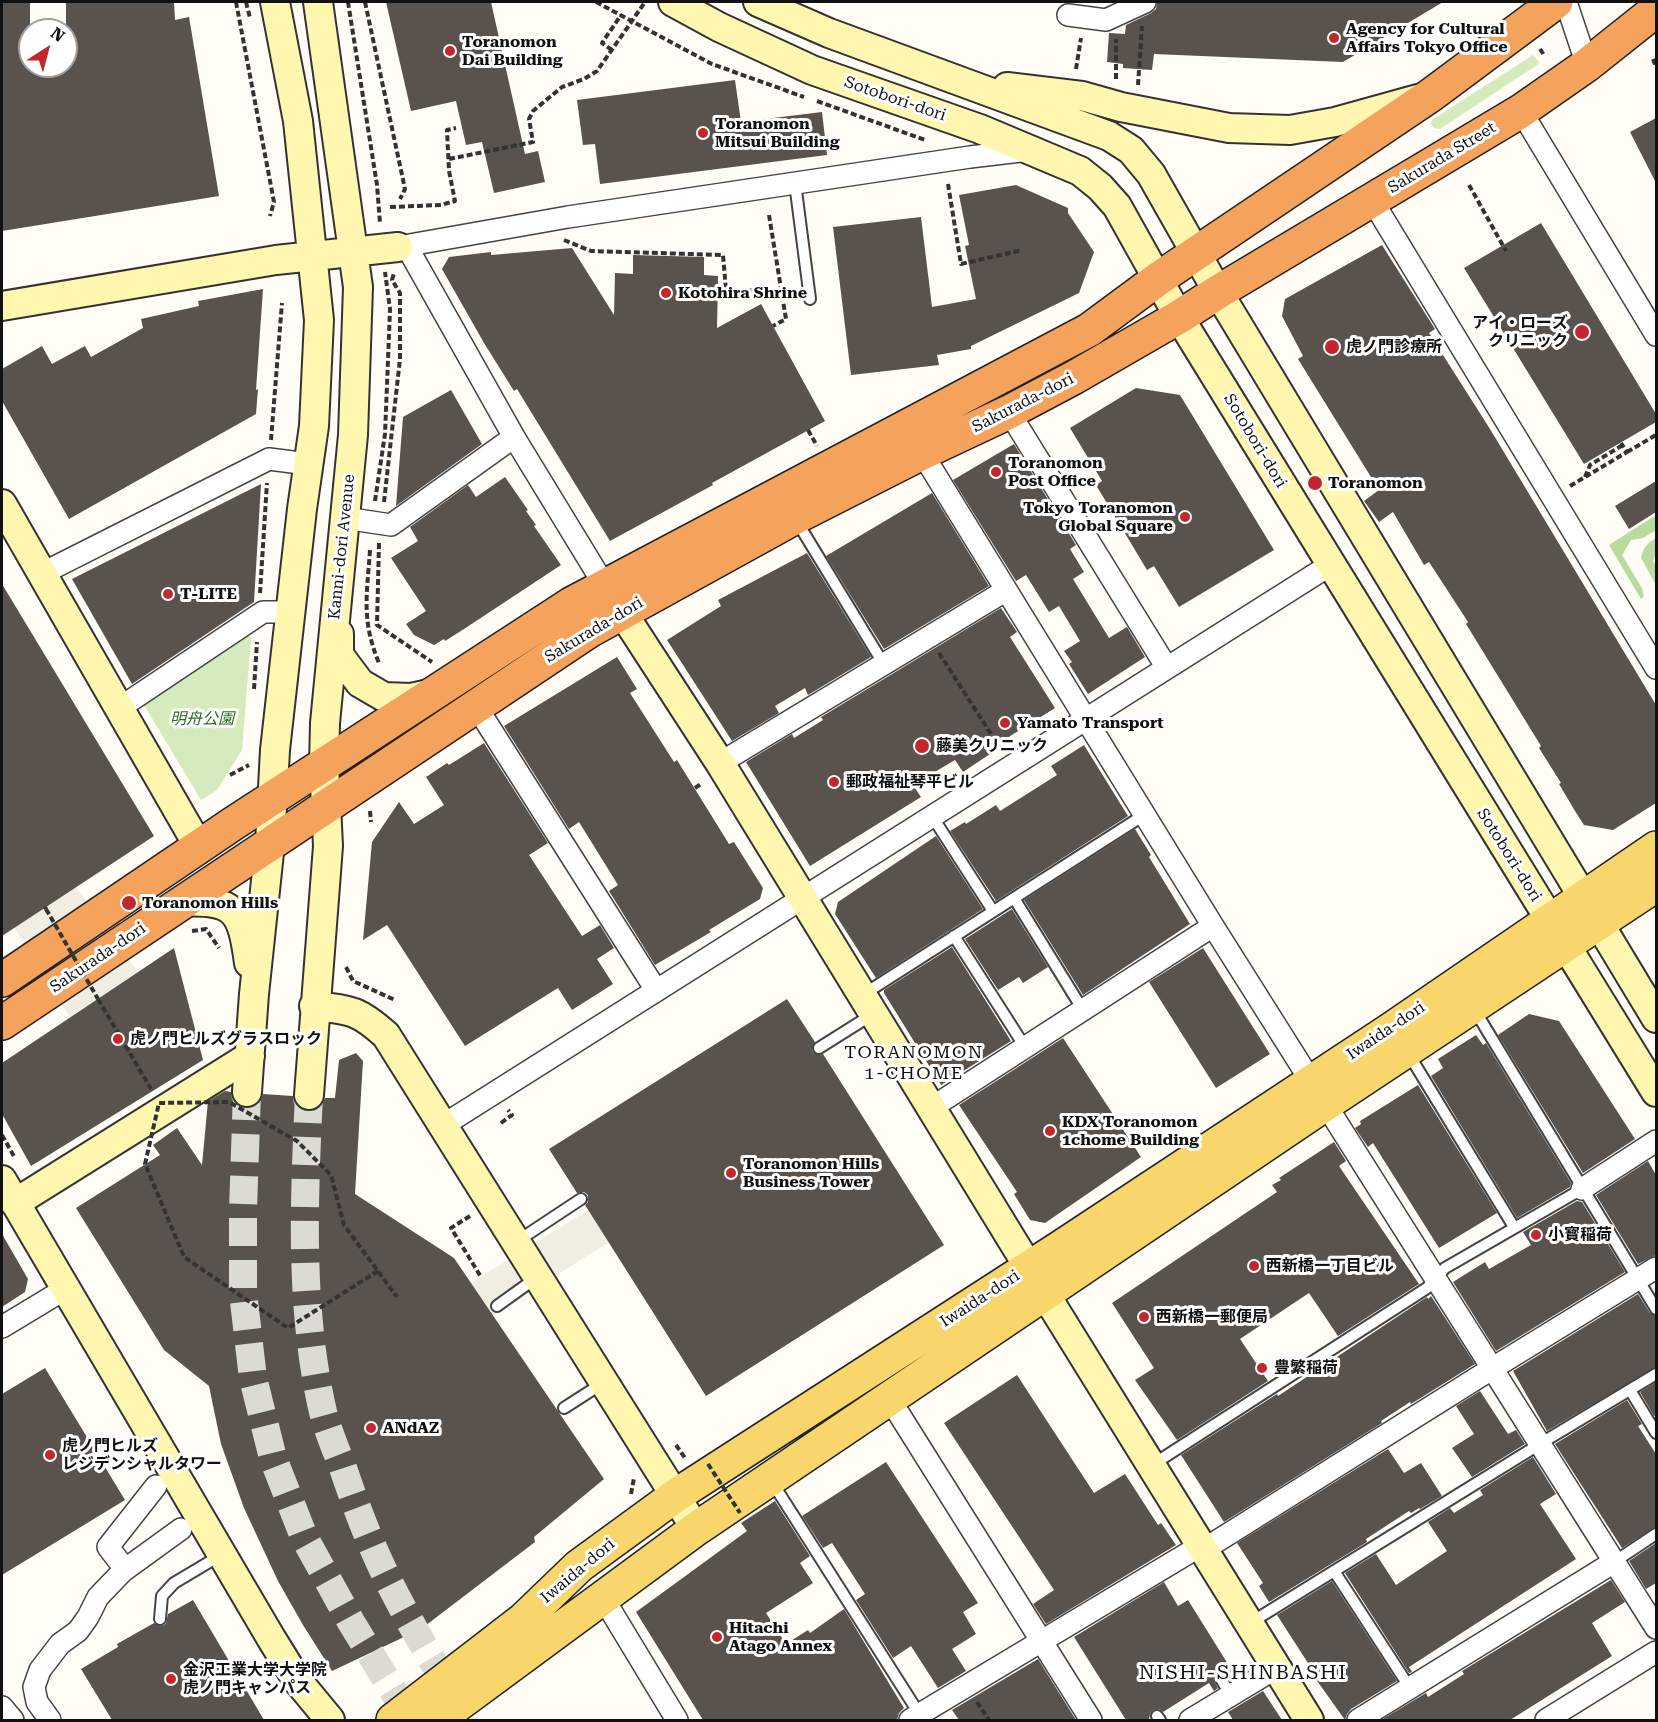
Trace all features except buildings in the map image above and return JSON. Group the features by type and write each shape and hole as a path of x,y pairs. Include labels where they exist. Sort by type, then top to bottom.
{"highway":[{"path":"1196,255 1431,95 1556,2"},
{"name":"Sakurada Street","path":"1218,292 1521,111 1587,65 1656,10"},
{"name":"Sakurada-dori","path":"2,1023 184,917 270,843 569,643 613,599 1089,330 1158,279 1196,255"},
{"name":"Sakurada-dori","path":"2,980 324,765 434,678 571,604 613,599 794,518 1075,377 1218,292"}],"main road":[{"path":"247,1092 254,994 270,843 275,750 314,426 319,320 298,121 275,2"},
{"name":"Kanni-dori Avenue","path":"309,1095 328,846 324,765 325,723 337,590 366,521 353,435 358,287 387,253 318,2"},
{"name":"Sotobori-dori","path":"673,2 719,27 812,70 1033,150 1080,171 1100,187 1117,206 1179,317 1656,1092"},
{"path":"758,2 828,33 1109,136 1131,150 1151,174 1218,292 1656,1018"},
{"path":"969,84 1035,89 1082,96 1121,107 1229,128 1290,130 1335,122 1431,95"},
{"path":"2,306 276,260 387,253"},
{"path":"2,505 199,847"},
{"path":"337,590 339,656 360,683 384,697 411,698 434,678"},
{"path":"613,599 710,774 803,898 1150,1466 1309,1720"},
{"path":"1591,910 1656,849"},
{"path":"1591,910 1656,885"},
{"path":"184,917 202,901 220,903 239,918 244,929 254,994"},
{"name":"Iwaida-dori","path":"393,1720 524,1619 579,1566 675,1496 1037,1281 1591,910"},
{"name":"Iwaida-dori","path":"1319,1092 1406,1050 1472,1006 1557,933"},
{"path":"314,1006 343,1009 365,1016 386,1035 696,1529"},
{"path":"250,1056 8,1192 297,1680 330,1720"},
{"name":"Iwaida-dori","path":"436,1720 696,1529 889,1398 1037,1281"}],"street":[{"path":"1068,15 1106,20 1145,2"},
{"path":"1566,2 1587,65"},
{"path":"1521,111 1656,335"},
{"path":"613,599 514,437 387,253 567,217 1033,150"},
{"path":"1372,200 1656,668"},
{"path":"1009,412 1167,668"},
{"path":"366,521 390,525 514,437"},
{"path":"922,453 1213,926 1656,1628"},
{"path":"41,574 269,459 308,464"},
{"path":"442,1126 1330,565"},
{"path":"710,774 884,663 1005,591"},
{"path":"118,709 263,612 290,612"},
{"path":"476,706 656,990"},
{"path":"931,1108 1213,926"},
{"path":"1582,1189 1656,1141"},
{"path":"915,1718 1041,1641 1202,1548 1656,1268"},
{"path":"2,1327 65,1289"},
{"path":"889,1398 1091,1720"},
{"path":"125,1569 108,1547 156,1486"},
{"path":"50,1720 37,1702 34,1687 40,1670 60,1644 78,1631 98,1597 125,1569 181,1529"},
{"path":"1358,1720 1614,1562"},
{"path":"602,1596 677,1720"},
{"path":"1546,1720 1656,1652"},
{"path":"1191,1720 1276,1668"},
{"path":"2,1707 13,1720"}],"lane":[{"path":"795,183 810,298"},
{"path":"794,518 884,663"},
{"path":"819,1048 868,1005 954,936 1144,815"},
{"path":"932,816 993,911"},
{"path":"1014,898 1083,1010"},
{"path":"954,936 1025,1047"},
{"path":"1472,1006 1656,1309"},
{"path":"1406,1050 1514,1227"},
{"path":"1150,1466 1426,1288 1445,1268 1582,1189"},
{"path":"516,1242 581,1199"},
{"path":"497,1306 538,1277"},
{"path":"1249,1624 1540,1443 1656,1374"},
{"path":"564,1407 604,1382"},
{"path":"1630,1390 1656,1432"},
{"path":"771,1479 915,1718"},
{"path":"1614,1562 1656,1534"},
{"path":"160,1619 162,1596 174,1583 221,1554"},
{"path":"1334,1571 1410,1688"},
{"path":"1220,1677 1230,1696"}],"path":[{"path":"236,2 274,202 270,216"},
{"path":"246,2 251,24"},
{"path":"348,2 387,253 392,280 400,293 400,359 366,521 366,612 368,632 380,664 366,686"},
{"path":"365,2 405,189 400,199"},
{"path":"449,159 533,142 529,119 533,111 562,87 584,79 597,71 645,2"},
{"path":"612,50 602,43 621,15"},
{"path":"1137,86 1142,22"},
{"path":"1116,39 1116,83"},
{"path":"1540,49 1544,55"},
{"path":"1653,59 1656,67"},
{"path":"390,207 441,205 455,201 449,171 447,130 456,128"},
{"path":"948,184 961,264 1022,250"},
{"path":"1469,185 1506,251"},
{"path":"769,215 786,319 773,326"},
{"path":"561,239 591,251 723,255 724,290 781,291"},
{"path":"387,253 390,309 385,434 366,521 377,625 434,678"},
{"path":"253,698 282,303"},
{"path":"1569,486 1656,435"},
{"path":"1584,478 1590,465 1622,444 1627,452"},
{"path":"928,636 1012,766"},
{"path":"230,775 249,765 250,754"},
{"path":"694,788 710,774"},
{"path":"45,908 159,1103 145,1164 184,1257 288,1328 378,1271"},
{"path":"184,917 206,929 224,955"},
{"path":"347,958 346,968 353,981 395,1000"},
{"path":"159,1103 229,1102 297,1141 331,1175 344,1226 397,1297"},
{"path":"501,1123 512,1115 503,1103"},
{"path":"471,1215 451,1228 481,1277"},
{"path":"708,1464 740,1513"},
{"path":"630,1498 634,1478"}],"green space":[{"path":"1533,55 1540,63 1440,129 1434,128 1431,124 1432,120"},
{"path":"1656,515 1656,530 1643,538 1631,540 1622,555 1642,588 1644,596 1641,599 1609,545"},
{"path":"1656,538 1656,553 1653,561 1656,566 1656,585 1641,558 1646,546"},
{"name":"明舟公園","path":"249,635 251,638 242,750 217,790 201,800 144,705"}],"shaded area":[{"path":"76,887 138,972 70,1017 14,927"},
{"path":"588,1210 609,1242 492,1316 471,1283"}],"tunnel":[{"path":"247,1092 243,1293 253,1378 273,1458 304,1537 351,1622 411,1720"},
{"path":"309,1095 305,1254 310,1334 323,1412 382,1568 417,1635 469,1720"}],"place":[{"name":"Agency for Cultural Affairs Tokyo Office","path":"1334,38"},
{"name":"Toranomon Dai Building","path":"450,51"},
{"name":"Toranomon Mitsui Building","path":"703,133"},
{"name":"Kotohira Shrine","path":"666,293"},
{"name":"アイ・ローズ クリニック","path":"1582,332"},
{"name":"虎ノ門診療所","path":"1332,347"},
{"name":"Toranomon Post Office","path":"996,472"},
{"name":"Toranomon","path":"1315,483"},
{"name":"Tokyo Toranomon Global Square","path":"1185,517"},
{"name":"T-LITE","path":"168,594"},
{"name":"Yamato Transport","path":"1005,723"},
{"name":"藤美クリニック","path":"922,746"},
{"name":"郵政福祉琴平ビル","path":"834,782"},
{"name":"Toranomon Hills","path":"129,903"},
{"name":"虎ノ門ヒルズグラスロック","path":"118,1039"},
{"name":"KDX Toranomon 1chome Building","path":"1050,1131"},
{"name":"Toranomon Hills Business Tower","path":"731,1173"},
{"name":"小寳稲荷","path":"1536,1235"},
{"name":"西新橋一丁目ビル","path":"1254,1266"},
{"name":"西新橋一郵便局","path":"1144,1317"},
{"name":"豊繁稲荷","path":"1262,1368"},
{"name":"ANdAZ","path":"371,1428"},
{"name":"虎ノ門ヒルズ レジデンシャルタワー","path":"50,1455"},
{"name":"Hitachi Atago Annex","path":"717,1637"},
{"name":"金沢工業大学大学院 虎ノ門キャンパス","path":"171,1679"}],"district":[{"name":"TORANOMON 1-CHOME","path":"914,1063"},
{"name":"NISHI-SHINBASHI","path":"1243,1673"}]}
